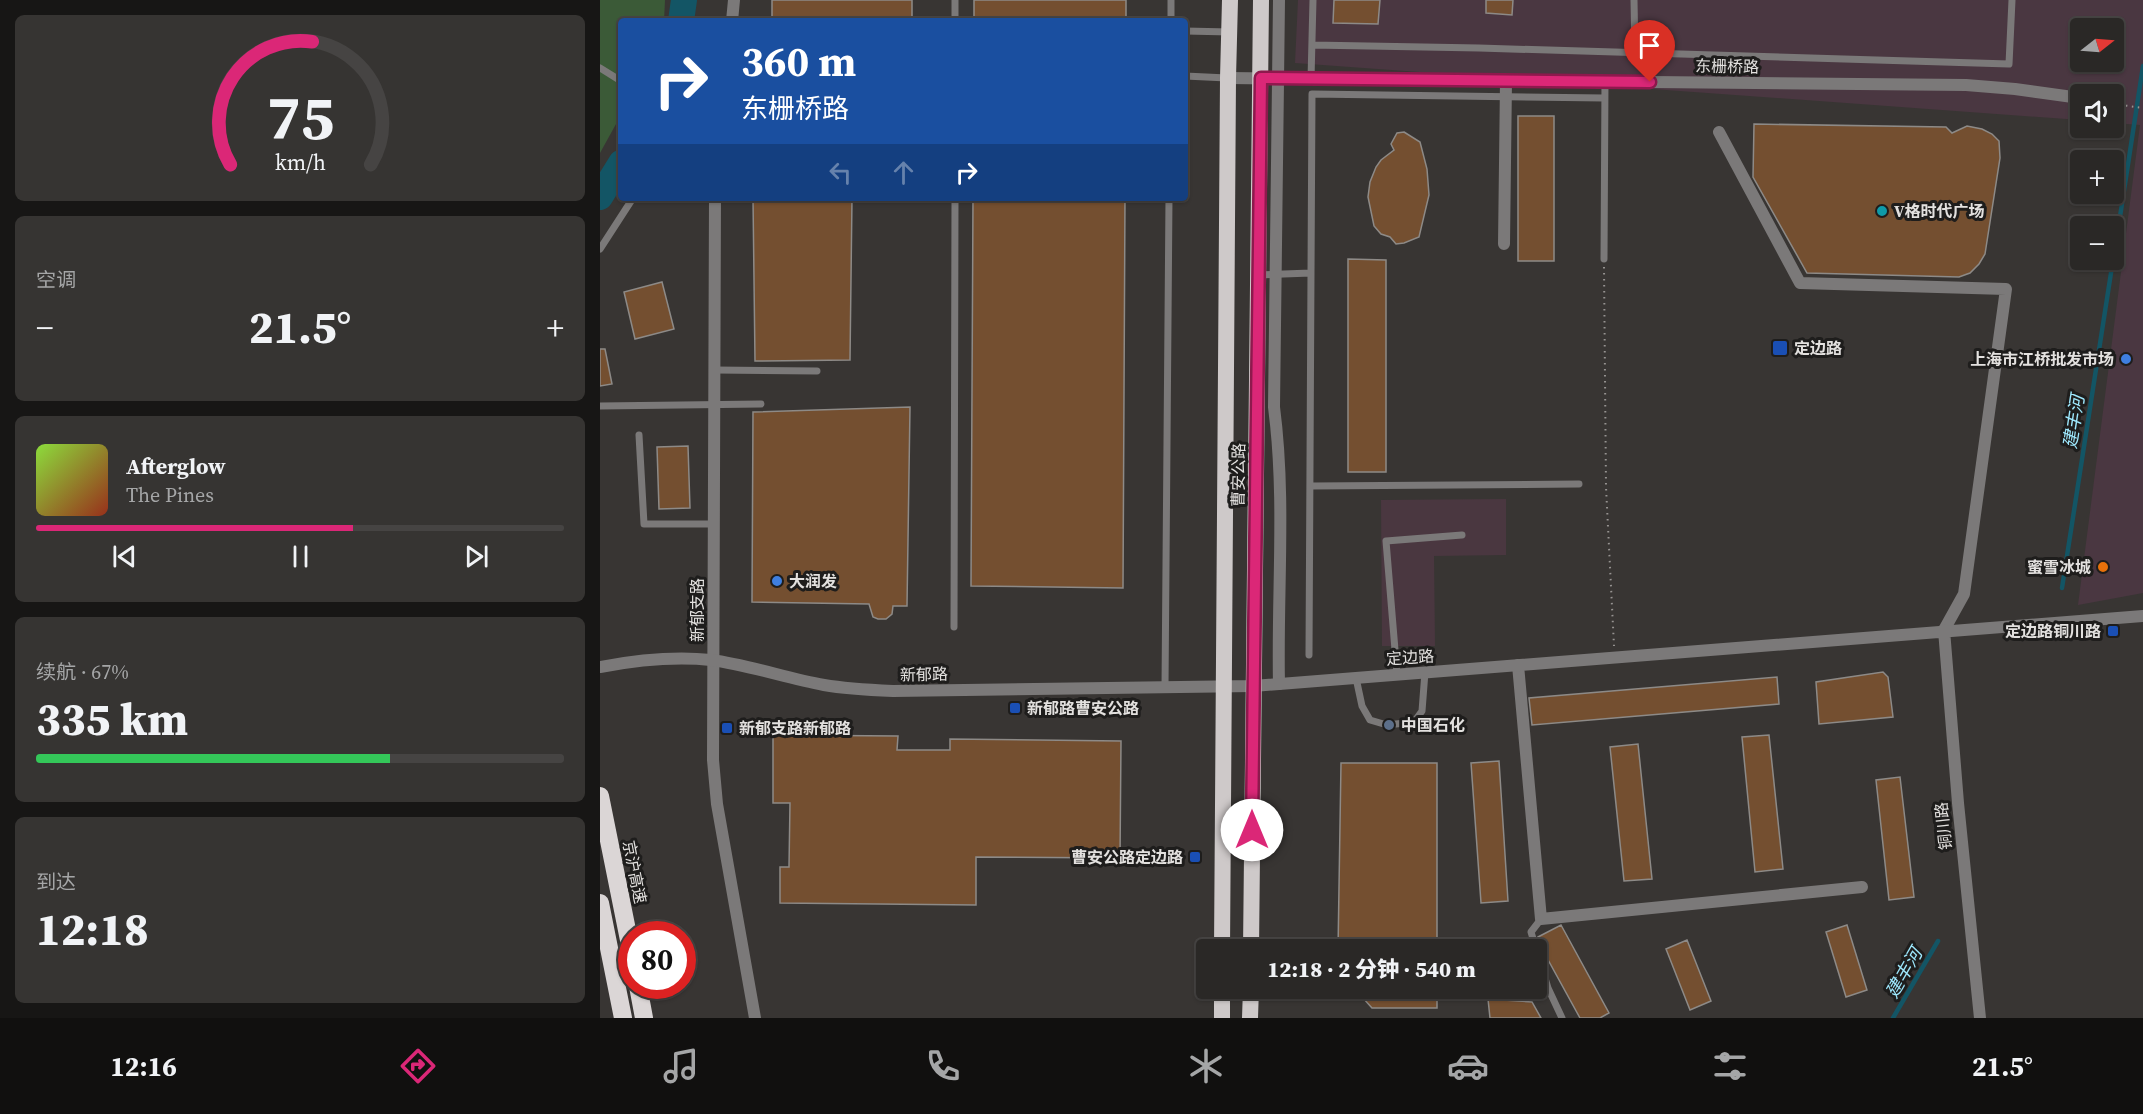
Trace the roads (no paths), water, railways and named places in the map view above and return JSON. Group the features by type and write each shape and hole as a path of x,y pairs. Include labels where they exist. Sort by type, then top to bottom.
{"highway":[{"name":"曹安公路","path":"1222,939 1230,0"},
{"name":"曹安公路","path":"1251,939 1257,275 1269,78 1261,0"},
{"name":"京沪高速","path":"600,796 625,921"},
{"path":"600,903 623,1018"},
{"path":"640,999 644,1018"},
{"path":"1222,999 1222,1018"},
{"path":"1250,1018 1251,999"}],"street":[{"path":"732,18 734,0"},
{"path":"1278,0 1269,78 1276,274 1274,407 1280,451 1281,501 1279,684"},
{"name":"东栅桥路","path":"1228,78 1966,85 2070,97"},
{"path":"1504,244 1506,81"},
{"path":"1719,132 1800,284 2006,289 1964,594 1944,630"},
{"name":"新郁支路","path":"715,201 714,782 754,1018"},
{"name":"定边路","path":"1253,686 2143,616"},
{"name":"铜川路","path":"1944,630 1958,803 1980,1018"},
{"name":"新郁路","path":"600,667 653,659 713,660 823,685 893,691 1253,686"},
{"path":"1518,665 1541,919 1863,886"}],"lane":[{"path":"955,0 955,18"},
{"path":"1171,0 1171,18"},
{"path":"1311,79 1313,0"},
{"path":"1634,0 1635,53"},
{"path":"1312,45 2009,64 2012,0"},
{"path":"1188,31 1230,32"},
{"path":"600,68 618,79"},
{"path":"1188,76 1228,78"},
{"path":"1604,259 1605,81"},
{"path":"1309,655 1312,94 1604,98"},
{"path":"600,249 631,201"},
{"path":"954,627 955,201"},
{"path":"1165,687 1169,201"},
{"path":"1257,275 1311,273"},
{"path":"715,370 817,371"},
{"path":"600,406 761,404"},
{"path":"639,435 644,524 713,524"},
{"path":"1311,486 1579,484"},
{"path":"1397,674 1386,541 1462,535"},
{"path":"1356,678 1362,706 1370,720 1387,725 1414,722 1422,711 1425,672"},
{"path":"1541,919 1531,932 1548,988 1562,1018"}],"waterway":[{"path":"681,18 684,0"},
{"name":"建丰河","path":"2120,216 2143,66"},
{"path":"600,197 618,168"},
{"name":"建丰河","path":"2062,588 2111,270"},
{"name":"建丰河","path":"1893,1018 1938,941"}],"place":[{"name":"V格时代广场","path":"1882,211"},
{"name":"定边路","path":"1780,348"},
{"name":"上海市江桥批发市场","path":"2126,359"},
{"name":"蜜雪冰城","path":"2103,567"},
{"name":"大润发","path":"777,581"},
{"name":"定边路铜川路","path":"2113,631"},
{"name":"新郁路曹安公路","path":"1015,708"},
{"name":"中国石化","path":"1389,725"},
{"name":"新郁支路新郁路","path":"727,728"},
{"name":"曹安公路定边路","path":"1195,857"}]}
